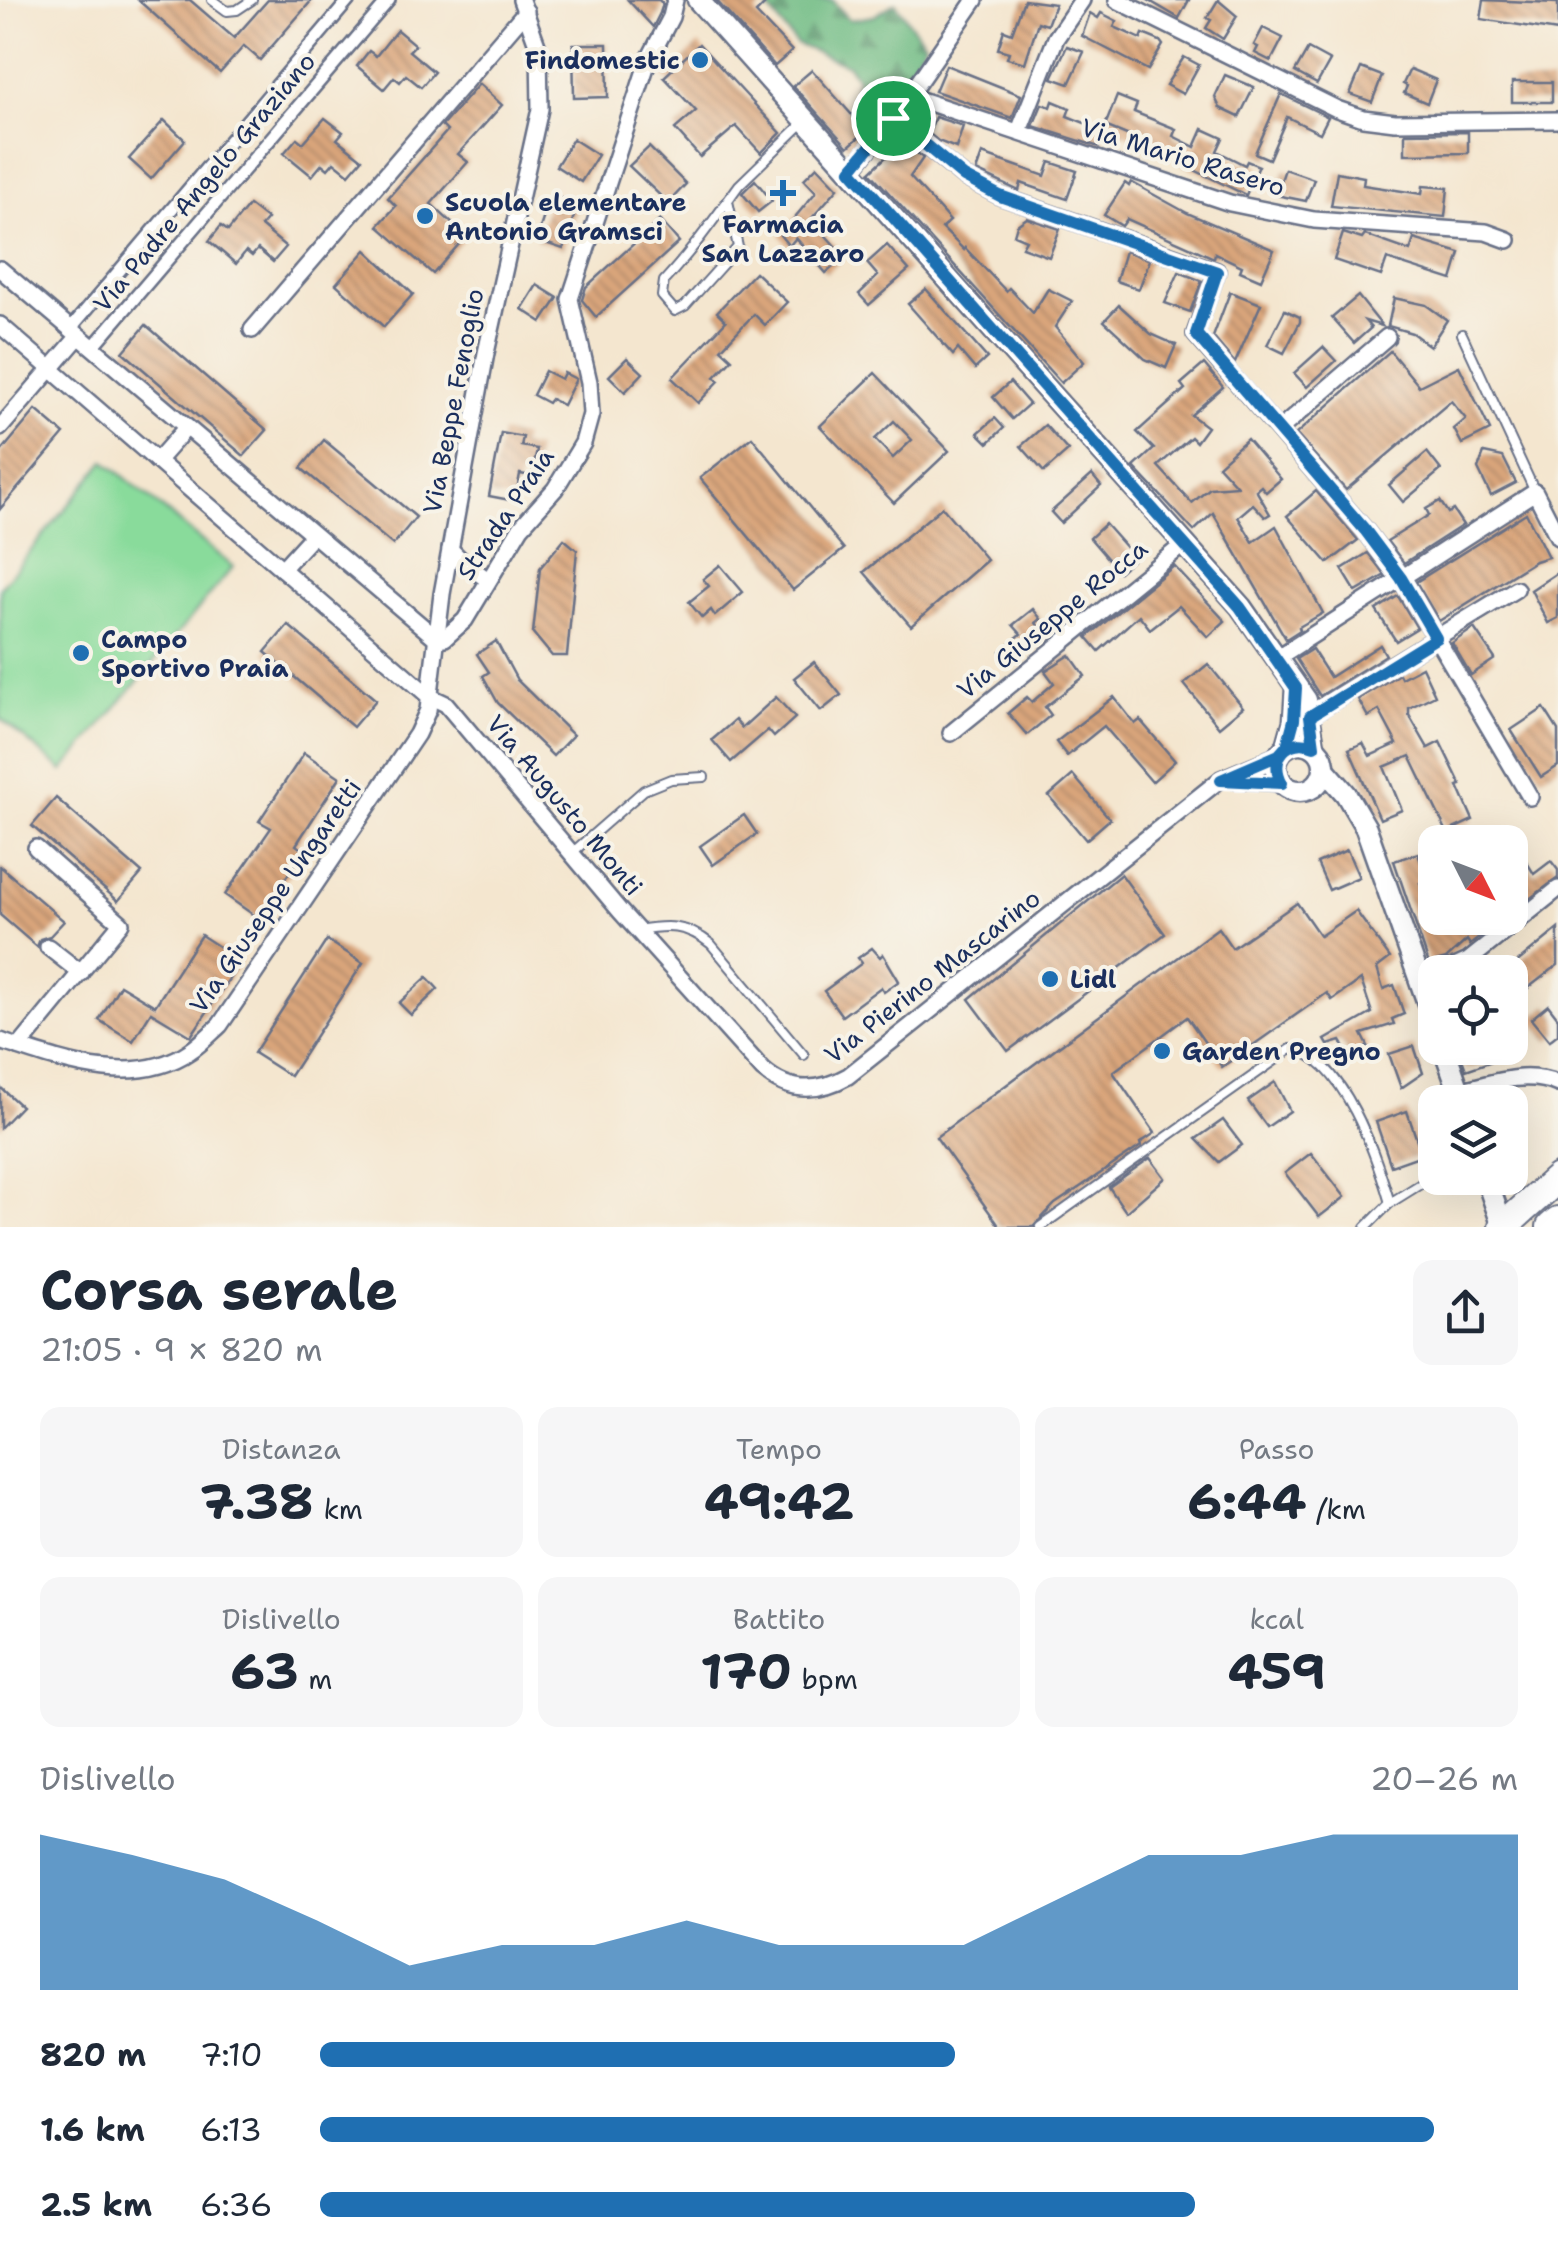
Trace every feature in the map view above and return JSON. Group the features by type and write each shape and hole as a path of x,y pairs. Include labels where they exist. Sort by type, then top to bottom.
{"highway":[{"path":"1503,1227 1558,1178"},
{"path":"1550,1227 1558,1220"}],"street":[{"name":"Via Padre Angelo Graziano","path":"75,333 350,0"},
{"name":"Via Padre Angelo Graziano","path":"92,348 389,0"},
{"name":"Strada Praia","path":"436,638 451,636 458,628 521,527 556,489 582,443 591,414 589,382 570,299 648,60 672,18 675,0"},
{"path":"698,0 1240,607 1306,700 1314,746 1323,758 1325,770 1366,828 1418,955"},
{"path":"851,170 893,118 975,0"},
{"path":"1019,131 1056,38 1082,0"},
{"path":"1117,0 1336,109 1364,118 1395,122 1558,120"},
{"path":"252,330 524,5"},
{"name":"Via Beppe Fenoglio","path":"429,696 450,549 486,353 540,110 539,50 524,5"},
{"name":"Via Mario Rasero","path":"909,96 1230,203 1274,214 1486,232 1508,240"},
{"path":"893,118 964,177 1000,196 1217,272 1196,334 1365,530 1401,578 1530,797"},
{"path":"0,269 436,638"},
{"name":"Via Augusto Monti","path":"0,324 429,696 446,704 638,930"},
{"path":"0,428 52,370 75,333"},
{"path":"1279,430 1387,338"},
{"path":"157,461 186,428"},
{"path":"1277,658 1535,492 1558,536"},
{"path":"282,570 313,535"},
{"name":"Via Giuseppe Rocca","path":"952,733 1184,544"},
{"path":"450,549 488,580"},
{"path":"1310,716 1516,590"},
{"path":"1282,783 1276,770 1294,720 1296,688"},
{"name":"Via Giuseppe Ungaretti","path":"0,1041 62,1062 108,1070 148,1068 188,1053 220,1026 417,734 429,696"},
{"path":"1283,751 1301,742 1314,746"},
{"name":"Via Pierino Mascarino","path":"638,930 774,1079 796,1088 821,1088 848,1076 1221,780 1283,751"},
{"path":"1308,790 1319,782 1325,770"},
{"path":"1221,780 1282,783 1294,790 1334,798 1354,810"},
{"path":"19,1048 120,927 120,918 36,848"},
{"path":"1476,955 1558,889"},
{"path":"48,946 81,973"},
{"path":"1493,1085 1514,1078 1545,1078 1558,1084"},
{"path":"1492,1195 1503,1227"}],"lane":[{"path":"212,0 227,11 252,0"},
{"path":"728,202 738,247 685,306 675,311 662,296 664,282 720,215 739,184 806,121"},
{"path":"1462,334 1535,492"},
{"path":"573,852 644,790 671,779 704,777"},
{"name":"Via Augusto Monti","path":"638,930 676,924 697,932 804,1056"},
{"path":"1040,1227 1291,1049 1305,1050 1334,1078 1357,1117 1390,1203"},
{"path":"1366,1227 1390,1203 1418,1186"}],"green space":[{"path":"774,0 832,0 850,20 874,16 895,3 925,43 895,98 874,107 854,95 857,78 848,65 796,44 767,6"},
{"name":"Campo Sportivo Praia","path":"105,461 233,567 63,771 0,718 0,588"}],"building":[{"path":"138,0 190,0 234,38 268,0 312,0 260,60 244,46 220,73"},
{"path":"628,0 659,0 663,4 653,27"},
{"path":"716,0 769,0 756,13 792,51 775,66"},
{"path":"1024,0 1055,4 1047,25 1038,22 1025,63 1007,58 1009,52 998,49 1004,30 1012,33"},
{"path":"1148,0 1189,0 1179,18"},
{"path":"1218,0 1237,16 1223,39 1206,28 1211,20 1207,18"},
{"path":"1484,0 1558,3 1558,31 1481,19"},
{"path":"1090,13 1098,18 1101,13 1117,21 1114,27 1141,39 1143,34 1160,41 1163,45 1148,70 1082,36"},
{"path":"1263,28 1283,38 1271,61 1255,53 1258,47 1254,45"},
{"path":"397,30 415,45 409,51 434,72 421,87 406,75 400,82 394,77 384,89 357,66 369,51 376,56"},
{"path":"573,44 607,44 608,97 574,98"},
{"path":"699,44 781,133 761,153 736,126 700,157 675,129 696,111 664,77"},
{"path":"1067,46 1084,52 1069,84 1052,78"},
{"path":"1308,49 1330,61 1317,84 1295,72"},
{"path":"1184,57 1199,65 1183,94 1166,85"},
{"path":"946,65 1021,95 1012,118 935,91"},
{"path":"1361,68 1382,76 1372,102 1350,94"},
{"path":"1410,69 1436,80 1427,103 1404,93 1407,86 1403,84"},
{"path":"812,70 866,131 848,147 793,86"},
{"path":"1225,75 1254,87 1239,117 1220,108 1215,97"},
{"path":"1512,82 1552,82 1552,102 1512,102"},
{"path":"479,84 502,105 458,154 468,162 431,204 466,236 433,274 378,226 396,206 388,198 447,131 442,126"},
{"path":"1281,94 1328,117 1320,133 1287,117 1269,159 1255,153"},
{"path":"1117,96 1137,104 1134,112 1176,129 1173,136 1195,147 1203,129 1223,138 1217,151 1245,165 1247,161 1259,166 1246,195 1182,164 1184,160 1138,145 1139,140 1105,126"},
{"path":"1053,101 1070,108 1067,116 1105,131 1099,147 1033,126 1042,104 1051,107"},
{"path":"935,117 963,126 956,148 926,131"},
{"path":"325,118 343,132 337,139 362,159 349,174 334,162 328,169 322,164 312,176 284,153 297,138 303,143"},
{"path":"164,120 185,140 151,179 129,159"},
{"path":"1468,132 1468,153 1405,154 1405,133"},
{"path":"898,138 923,158 910,177 950,221 942,228 1006,291 1009,288 1033,313 1048,289 1072,301 1055,327 1084,362 1061,383 870,172"},
{"path":"573,139 598,155 581,182 556,166"},
{"path":"649,147 686,184 668,203 629,166"},
{"path":"982,154 1045,176 1050,162 1077,171 1067,199 1021,183 1019,191 976,171"},
{"path":"817,166 838,188 811,219 845,257 826,273 796,238 789,246 780,235 816,192 804,179"},
{"path":"1285,169 1314,179 1306,201 1276,195"},
{"path":"1337,172 1364,177 1363,185 1422,194 1423,186 1448,188 1445,217 1331,206"},
{"path":"755,180 772,201 758,212 742,193"},
{"path":"1131,182 1187,213 1274,250 1261,280 1215,253 1214,258 1127,219 1122,226 1104,215 1125,183 1129,186"},
{"path":"551,195 578,204 563,249 536,240"},
{"path":"249,205 267,219 261,226 286,247 273,262 258,249 252,256 246,251 236,264 209,241 221,226 228,231"},
{"path":"1027,218 1060,229 1049,257 1022,247 1026,240 1014,235 1017,225"},
{"path":"660,220 679,242 596,317 582,300 586,287"},
{"path":"1343,233 1362,239 1365,235 1410,251 1414,239 1460,253 1452,280 1387,259 1381,276 1334,260"},
{"path":"887,245 909,270 869,305 859,294 878,276 867,263"},
{"path":"366,250 413,294 384,327 336,284"},
{"path":"1125,251 1150,260 1139,289 1116,281"},
{"path":"755,272 787,302 765,325 754,314 721,349 732,359 715,377 719,381 698,403 672,378 726,321 717,312"},
{"path":"1179,272 1202,281 1190,312 1165,303"},
{"path":"537,285 558,298 542,322 522,309"},
{"path":"926,289 987,358 975,369 958,349 953,355 908,304"},
{"path":"1230,292 1261,304 1235,363 1213,337"},
{"path":"1358,296 1382,326 1365,321 1371,328 1354,343 1332,318"},
{"path":"1394,298 1426,305 1447,320 1430,346 1412,333 1388,326"},
{"path":"1119,305 1151,334 1176,345 1166,368 1145,359 1104,321"},
{"path":"1285,310 1300,317 1300,322 1284,353 1267,345"},
{"path":"146,325 267,430 244,456 123,352"},
{"path":"1323,347 1336,361 1307,387 1294,373"},
{"path":"1390,351 1419,386 1459,366 1490,430 1462,444 1454,429 1466,419 1451,401 1346,490 1296,434"},
{"path":"627,358 643,373 625,392 609,376"},
{"path":"1204,364 1223,387 1191,415 1207,427 1196,442 1191,437 1158,466 1192,503 1210,488 1237,486 1218,465 1247,439 1281,479 1266,492 1261,486 1256,490 1270,514 1265,517 1253,504 1238,517 1253,542 1276,526 1323,613 1286,639 1213,513 1194,531 1134,467 1154,449 1137,432 1185,389 1181,384"},
{"path":"545,371 561,379 564,373 576,379 563,405 533,395"},
{"path":"875,373 949,451 894,503 820,426","holes":["894,421 912,440 893,458 875,439"]},
{"path":"1010,382 1029,404 1012,419 993,397"},
{"path":"36,410 64,434 0,509 0,453"},
{"path":"995,418 1004,428 988,443 978,433"},
{"path":"1045,425 1068,451 1044,472 1021,446"},
{"path":"501,433 523,437 521,446 537,449 532,476 520,474 515,501 489,496"},
{"path":"752,437 844,549 793,590 700,478"},
{"path":"324,440 416,517 393,545 301,468"},
{"path":"1427,452 1441,470 1403,502 1389,485"},
{"path":"1484,453 1503,457 1516,483 1491,496 1478,469"},
{"path":"1092,475 1101,486 1061,523 1051,512"},
{"path":"1316,491 1358,540 1328,563 1287,516"},
{"path":"1440,501 1448,513 1453,510 1463,525 1404,563 1387,541 1429,515 1426,509"},
{"path":"942,507 987,560 911,626 864,572"},
{"path":"1526,513 1548,557 1535,561 1439,621 1416,582"},
{"path":"1105,524 1135,558 1119,572 1090,538"},
{"path":"564,539 577,550 567,656 552,656 533,633 540,568"},
{"path":"1368,553 1385,575 1356,592 1342,569"},
{"path":"720,565 743,592 715,616 711,610 702,618 689,602 709,586 703,579"},
{"path":"1174,566 1225,621 1208,637 1179,606 1150,629 1139,615 1099,651 1087,637"},
{"path":"1558,572 1558,618 1548,623 1531,590"},
{"path":"1398,596 1417,628 1396,641 1376,610"},
{"path":"1033,609 1041,619 1036,623 1045,634 1011,662 1001,651 1021,634 1013,625"},
{"path":"288,625 376,700 353,727 265,652"},
{"path":"1474,628 1495,659 1471,675 1452,643"},
{"path":"496,641 517,680 573,735 553,756 498,703 483,676 489,672 477,654"},
{"path":"1380,645 1386,655 1320,696 1296,659 1312,649 1330,677"},
{"path":"1070,655 1085,676 1045,707 1051,715 1027,735 1008,713 1027,697 1032,702 1054,683 1045,671"},
{"path":"814,662 841,695 821,711 794,678"},
{"path":"1208,664 1243,707 1219,727 1184,684"},
{"path":"1422,667 1435,695 1409,708 1409,715 1428,748 1440,742 1461,785 1458,786 1473,820 1462,825 1444,825 1410,756 1384,767 1402,810 1380,819 1349,749 1363,743 1370,756 1397,744 1379,710 1368,717 1358,699 1399,674 1401,678"},
{"path":"776,697 795,718 774,737 768,730 731,762 712,740 735,720 742,728"},
{"path":"1114,697 1135,724 1140,720 1175,761 1152,782 1104,726 1067,756 1056,742"},
{"path":"1544,708 1558,730 1558,766 1541,777 1511,730"},
{"path":"304,753 340,777 296,845 304,851 258,918 225,895 271,828 259,821"},
{"path":"1073,775 1110,819 1086,840 1049,796"},
{"path":"56,798 142,873 118,901 32,826"},
{"path":"744,815 757,834 713,865 700,846"},
{"path":"1347,850 1359,877 1329,890 1317,863"},
{"path":"1418,853 1418,932 1394,861"},
{"path":"1551,861 1558,870 1558,878 1528,900 1528,864 1534,874"},
{"path":"0,866 64,921 50,936 40,939 37,947 0,915"},
{"name":"Lidl","path":"1121,874 1165,934 1008,1051 969,999"},
{"path":"1297,903 1320,936 1356,911 1390,958 1377,968 1383,989 1394,985 1404,1014 1392,1019 1394,1024 1362,1034 1368,1046 1350,1056 1341,1041 1328,1045 1325,1040 1372,1013 1361,980 1332,1000 1327,993 1222,1067 1187,1017 1113,1072 1155,1133 1055,1204 1033,1227 1000,1227 936,1137 1218,928 1232,948"},
{"path":"1558,929 1558,965 1528,988 1526,955"},
{"path":"201,935 241,961 191,1036 151,1012 133,1041 99,1020 120,985 155,1006"},
{"path":"1419,935 1483,935 1470,945 1467,940 1450,955 1426,955"},
{"path":"327,940 363,963 290,1076 254,1053"},
{"path":"872,948 880,957 883,954 899,981 884,992 881,987 842,1016 824,991 862,963 858,958"},
{"path":"427,977 438,989 411,1015 399,1003"},
{"path":"1548,1005 1558,1018 1558,1034 1549,1041 1531,1019"},
{"path":"1414,1046 1423,1073 1401,1088 1389,1054"},
{"path":"1275,1082 1290,1111 1267,1127 1248,1101"},
{"path":"0,1087 21,1106 0,1128"},
{"path":"1407,1111 1418,1143 1418,1156 1391,1166 1376,1122"},
{"path":"1223,1120 1242,1145 1219,1162 1196,1139"},
{"path":"1311,1153 1345,1197 1319,1217 1285,1173"},
{"path":"1150,1158 1165,1178 1126,1212 1109,1187"}],"place":[{"name":"Findomestic","path":"700,60"},
{"name":"Farmacia San Lazzaro","path":"783,193"},
{"name":"Scuola elementare Antonio Gramsci","path":"425,216"},
{"name":"Campo Sportivo Praia","path":"81,653"},
{"name":"Lidl","path":"1050,979"},
{"name":"Garden Pregno","path":"1162,1051"}],"route":[{"path":"893,118 851,170 1240,607 1277,658 1296,688 1287,746 1282,750 1279,755 1221,780 1282,783 1276,770 1282,750 1301,742 1314,746 1310,716 1436,638 1401,578 1365,530 1196,334 1217,272 1000,196 964,177 893,118"}]}
